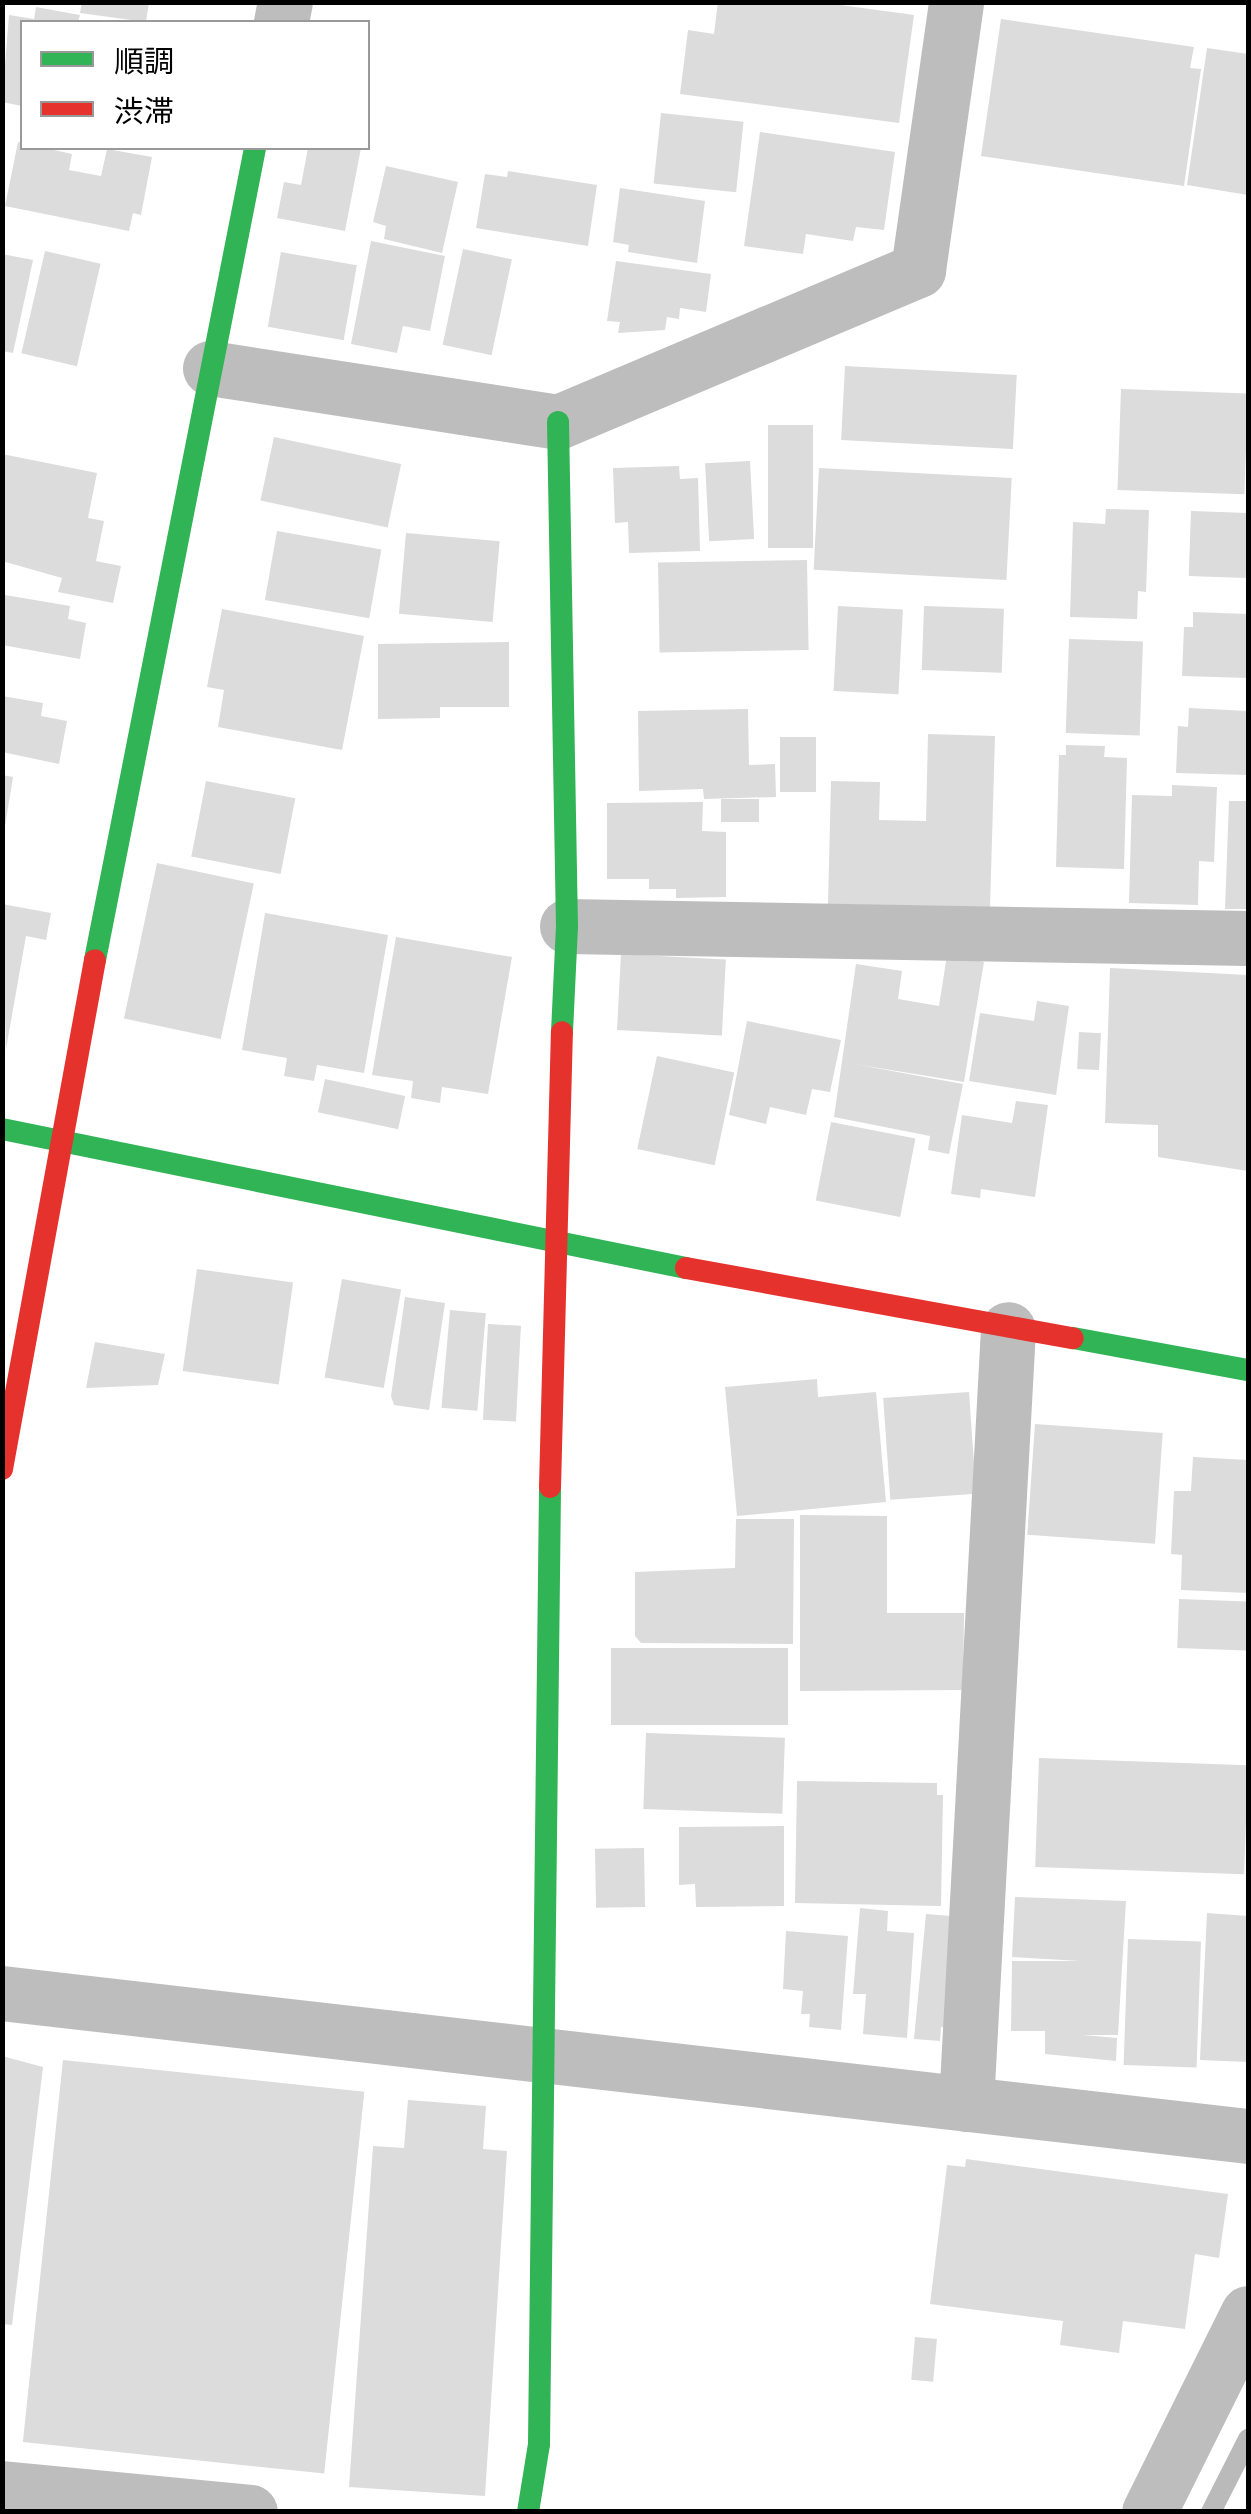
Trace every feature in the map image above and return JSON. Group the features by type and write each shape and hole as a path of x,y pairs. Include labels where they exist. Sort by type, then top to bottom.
{"street":[{"path":"210,368 558,422 918,270 956,2"},
{"path":"2,1469 60,1140 255,150"},
{"path":"528,2512 539,2444 547,2056 553,1244 567,926 558,422"},
{"path":"567,926 1248,938"},
{"path":"2,1129 553,1244 1248,1370"},
{"path":"966,2104 1008,1329"},
{"path":"2,1992 1248,2136"},
{"path":"1149,2512 1248,2313"},
{"path":"32,2498 250,2512"}],"building":[{"path":"82,2 149,2 146,20 80,13"},
{"path":"718,2 818,2 914,15 899,123 680,94 688,30 714,34"},
{"path":"36,7 80,15 79,20 20,20 20,106 2,102 9,15 34,19"},
{"path":"1001,19 1194,47 1190,68 1201,69 1184,186 981,156"},
{"path":"1207,48 1248,54 1248,195 1187,185"},
{"path":"661,113 744,122 736,192 654,184"},
{"path":"760,132 895,152 884,230 856,227 853,241 806,234 803,254 744,246"},
{"path":"18,142 20,150 72,154 69,170 101,176 107,150 152,157 141,215 133,213 129,231 5,206"},
{"path":"308,150 361,150 345,231 277,218 284,182 301,185"},
{"path":"386,166 458,182 442,253 384,239 386,226 373,222"},
{"path":"508,171 597,185 588,246 476,228 485,174 507,177"},
{"path":"620,188 705,201 697,263 628,252 629,245 613,242"},
{"path":"371,241 445,256 430,331 403,326 397,353 351,344"},
{"path":"463,249 512,259 492,355 443,345"},
{"path":"45,251 101,264 77,366 21,353"},
{"path":"281,252 357,265 344,340 268,327"},
{"path":"2,254 33,260 13,353 2,351"},
{"path":"616,261 711,274 706,312 680,308 679,319 667,317 665,330 618,333 620,322 607,321"},
{"path":"845,366 1017,375 1013,449 841,440"},
{"path":"1121,389 1248,393 1244,494 1117,490"},
{"path":"768,425 813,425 813,548 768,548"},
{"path":"274,437 401,464 388,528 260,501"},
{"path":"2,454 97,473 88,518 104,521 96,561 121,566 113,603 58,592 62,578 2,561"},
{"path":"750,461 754,539 709,541 705,463"},
{"path":"679,466 680,479 698,478 700,551 629,553 628,522 615,523 613,468"},
{"path":"819,468 1012,478 1006,580 814,570"},
{"path":"1106,509 1149,510 1146,592 1138,591 1137,619 1070,617 1073,522 1105,524"},
{"path":"1191,511 1248,513 1246,578 1189,576"},
{"path":"277,531 381,549 369,618 265,600"},
{"path":"406,533 500,541 493,622 399,614"},
{"path":"807,560 809,650 660,653 658,563"},
{"path":"5,595 70,606 68,619 86,623 80,659 2,645"},
{"path":"838,606 903,609 898,694 834,691"},
{"path":"924,606 1004,609 1002,673 922,670"},
{"path":"222,609 364,636 342,750 218,727 224,690 207,687"},
{"path":"1193,612 1248,614 1248,678 1182,676 1184,627 1193,627"},
{"path":"1069,639 1143,642 1140,736 1066,733"},
{"path":"509,642 509,707 440,707 440,718 378,719 378,644"},
{"path":"2,696 43,703 41,716 67,721 59,764 2,752"},
{"path":"1189,708 1248,711 1248,775 1176,773 1178,726 1188,727"},
{"path":"748,709 749,765 775,764 776,797 704,799 703,789 639,791 638,711"},
{"path":"928,734 995,736 990,908 828,904 831,781 880,782 879,820 926,821"},
{"path":"780,737 816,737 816,792 780,792"},
{"path":"1066,745 1105,746 1104,757 1127,758 1124,869 1056,867 1059,755 1066,755"},
{"path":"2,775 13,777 5,826 2,826"},
{"path":"206,781 295,798 281,874 191,857"},
{"path":"1172,785 1217,787 1214,862 1199,861 1198,905 1129,903 1132,795 1172,796"},
{"path":"721,799 759,799 759,822 721,822"},
{"path":"1229,801 1248,801 1248,909 1225,909"},
{"path":"703,802 702,831 726,832 726,897 676,898 676,889 649,889 649,879 607,879 607,803"},
{"path":"157,863 254,884 221,1039 124,1019"},
{"path":"2,904 51,913 46,940 26,936 6,1049"},
{"path":"265,913 388,935 364,1073 317,1065 314,1081 284,1076 287,1058 242,1050"},
{"path":"396,937 512,957 488,1094 442,1087 440,1103 411,1098 413,1081 372,1075"},
{"path":"621,954 726,959 722,1035 617,1030"},
{"path":"947,955 984,962 964,1082 854,1064 963,1084 949,1154 928,1150 930,1136 834,1117 856,964 902,971 898,999 939,1006"},
{"path":"1110,968 1248,975 1248,1171 1158,1157 1158,1125 1105,1123"},
{"path":"1037,1001 1069,1006 1056,1095 969,1081 980,1013 1034,1021"},
{"path":"747,1021 841,1040 830,1092 812,1089 806,1115 770,1107 766,1124 729,1115"},
{"path":"1079,1032 1101,1033 1099,1070 1077,1069"},
{"path":"657,1056 734,1072 715,1165 637,1149"},
{"path":"325,1079 405,1096 398,1129 318,1112"},
{"path":"1016,1101 1048,1105 1035,1197 981,1189 980,1198 951,1194 962,1115 1012,1123"},
{"path":"831,1122 915,1138 900,1217 816,1201"},
{"path":"197,1269 293,1282 279,1384 183,1371"},
{"path":"342,1279 401,1289 384,1388 325,1377"},
{"path":"405,1297 445,1303 429,1410 394,1405 391,1396"},
{"path":"450,1310 486,1313 477,1411 441,1408"},
{"path":"488,1324 521,1326 516,1422 483,1420"},
{"path":"95,1342 165,1354 158,1385 86,1388"},
{"path":"817,1379 818,1397 876,1392 886,1502 737,1516 725,1387"},
{"path":"969,1392 976,1494 890,1500 883,1398"},
{"path":"1035,1424 1163,1433 1155,1544 1027,1535"},
{"path":"1193,1457 1248,1460 1248,1593 1181,1590 1182,1555 1171,1554 1174,1491 1191,1491"},
{"path":"800,1515 887,1516 887,1613 964,1613 963,1690 800,1691"},
{"path":"736,1519 794,1519 793,1644 641,1643 635,1636 635,1572 735,1568"},
{"path":"1179,1599 1248,1601 1246,1650 1177,1648"},
{"path":"611,1648 788,1648 788,1725 611,1725"},
{"path":"646,1733 785,1738 782,1814 643,1809"},
{"path":"1039,1758 1248,1765 1244,1874 1035,1867"},
{"path":"797,1781 937,1783 937,1795 943,1795 941,1906 795,1903"},
{"path":"784,1826 784,1906 696,1907 695,1884 679,1885 679,1827"},
{"path":"644,1848 645,1907 596,1908 595,1849"},
{"path":"1015,1897 1126,1901 1118,2035 1083,2035 1117,2038 1116,2061 1045,2054 1045,2031 1011,2031 1012,1961 1080,1961 1012,1957"},
{"path":"860,1908 888,1911 887,1931 914,1933 907,2038 863,2034 866,1994 853,1994"},
{"path":"1207,1913 1248,1916 1248,2062 1200,2060"},
{"path":"926,1914 964,1917 954,2029 941,2027 940,2041 914,2039"},
{"path":"786,1931 848,1936 841,2030 809,2027 810,2014 801,2014 803,1991 783,1989"},
{"path":"1128,1939 1201,1942 1197,2067 1124,2065"},
{"path":"2,2056 43,2067 12,2325 2,2324"},
{"path":"63,2060 364,2092 324,2474 23,2442"},
{"path":"408,2100 486,2106 483,2149 507,2151 485,2496 349,2487 373,2146 404,2148"},
{"path":"966,2159 1228,2194 1219,2258 1195,2254 1185,2329 1123,2321 1119,2353 1060,2345 1063,2321 930,2304 947,2165 965,2167"},
{"path":"915,2337 937,2339 933,2382 911,2380"}],"waterway":[{"path":"1211,2512 1248,2439"}],"traffic: fast":[{"path":"95,960 255,150"},
{"path":"558,422 567,926 562,1032"},
{"path":"2,1129 686,1268"},
{"path":"1073,1338 1248,1370"},
{"path":"528,2512 539,2444 550,1487"}],"traffic: jam":[{"path":"2,1469 95,960"},
{"path":"550,1487 562,1032"},
{"path":"686,1268 1073,1338"}]}
